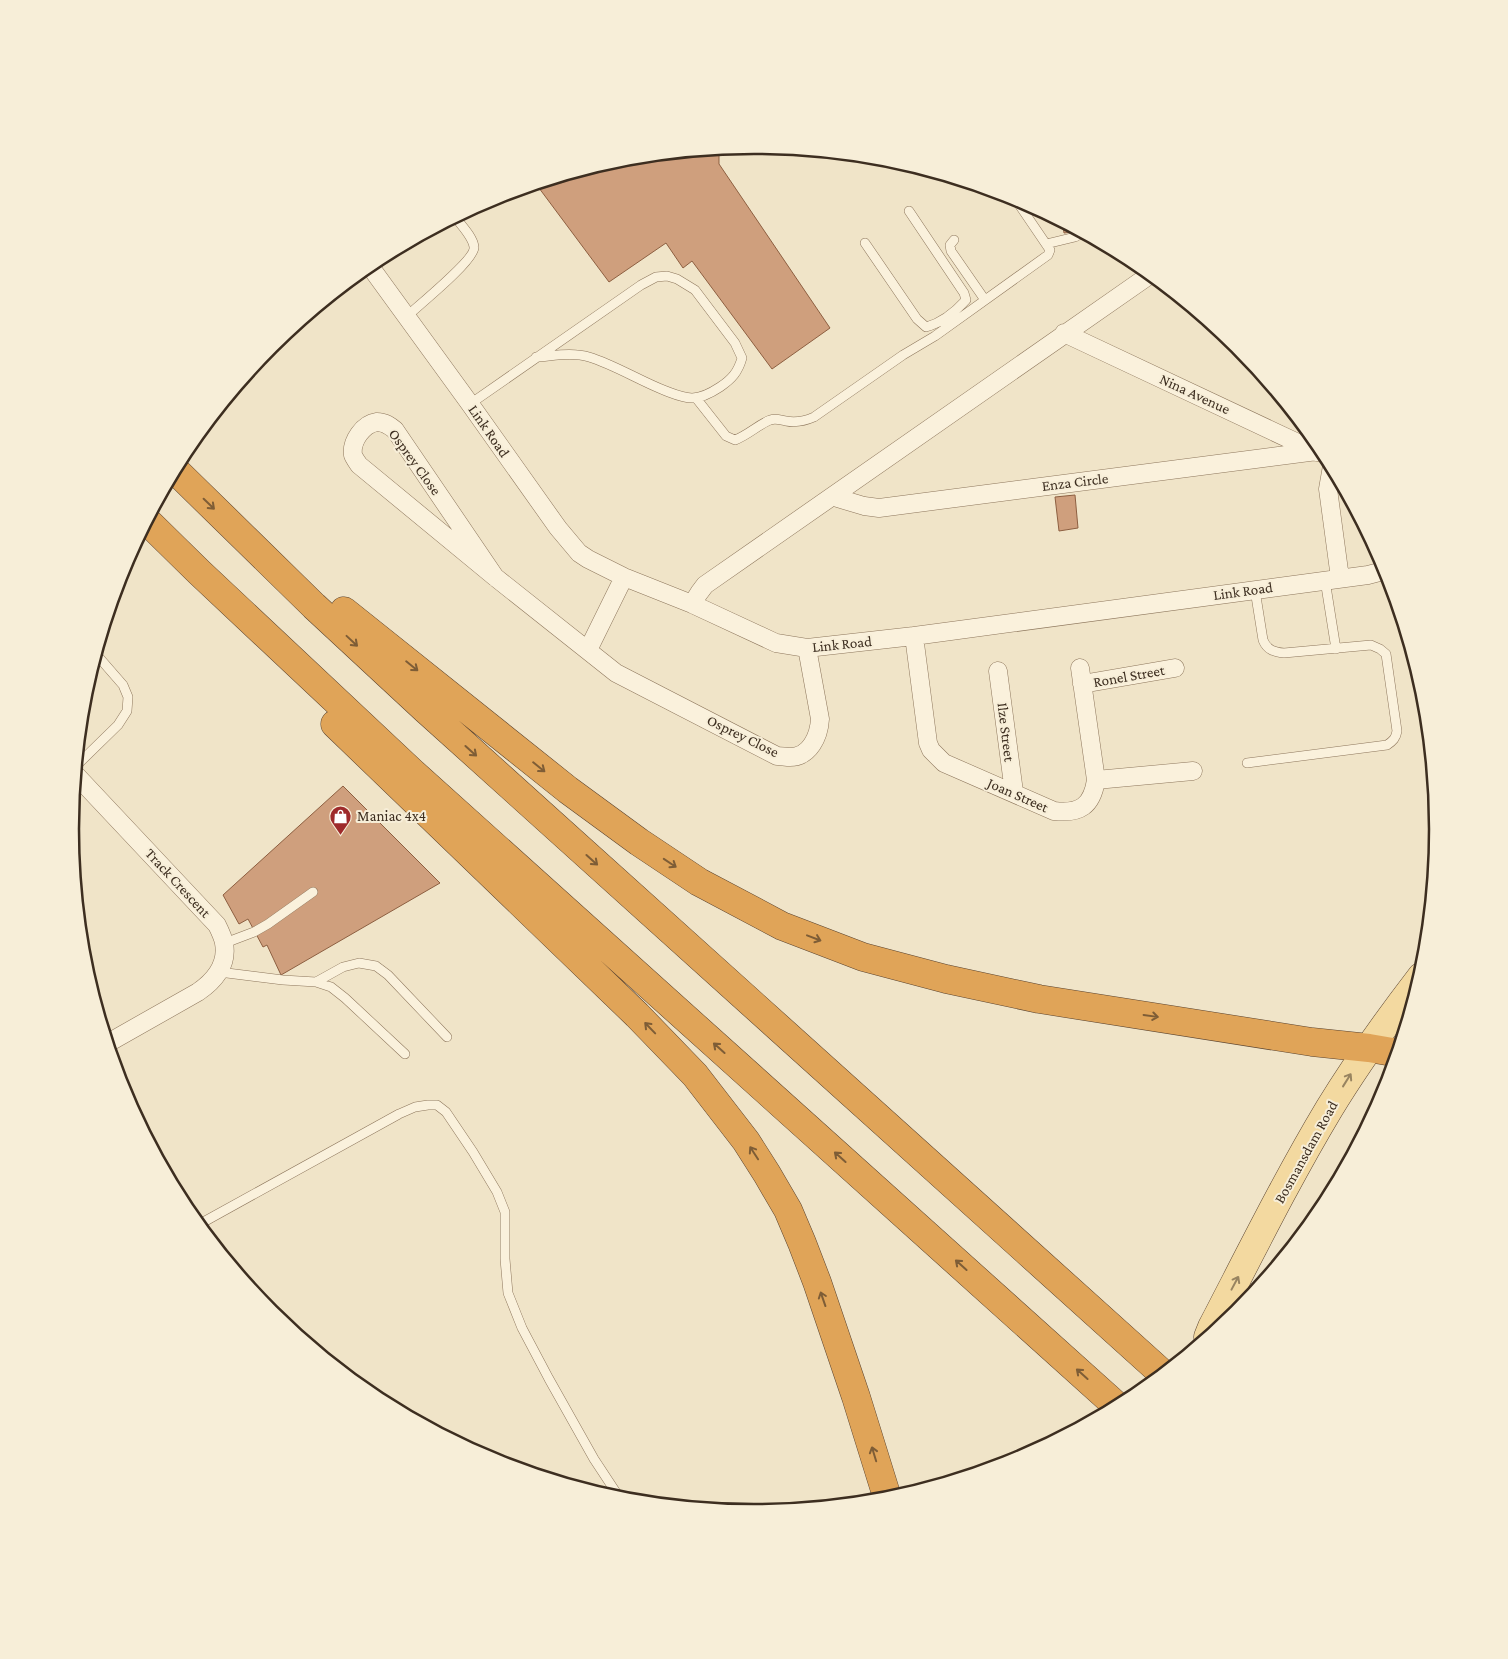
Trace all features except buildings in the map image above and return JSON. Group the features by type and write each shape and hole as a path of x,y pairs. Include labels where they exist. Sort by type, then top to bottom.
{"highway":[{"path":"180,475 353,642 448,730 1158,1370"},
{"path":"152,524 199,572 412,772 1112,1402"},
{"path":"274,566 290,572 309,584 568,790 639,842 699,882 782,926 863,958 1002,991 1312,1042 1391,1052"},
{"path":"199,572 215,607 637,1015 695,1075 746,1141 788,1210 802,1243 856,1397 886,1492"}],"main road":[{"name":"Bosmansdam Road","path":"1215,1322 1329,1109 1409,993"}],"street":[{"name":"Link Road","path":"373,272 573,546 588,559 624,577 692,604 776,643 806,648 914,636 1378,572"},
{"path":"692,604 705,585 834,497 1144,279"},
{"name":"Nina Avenue","path":"1064,334 1311,448"},
{"name":"Osprey Close","path":"495,577 396,430 388,424 378,422 359,433 353,446 353,456 359,465 495,577 616,672 777,756 790,757 801,755 817,739 820,730 820,719 806,648"},
{"name":"Enza Circle","path":"834,497 864,506 879,508 1315,454"},
{"path":"1330,478 1328,489 1332,579"},
{"path":"588,650 624,577"},
{"name":"Joan Street","path":"914,636 928,743 931,750 944,763 1054,811 1071,812 1086,804 1094,792 1096,780 1081,676"},
{"name":"Ronel Street","path":"1081,676 1175,668"},
{"name":"Ilze Street","path":"998,671 1014,792"},
{"path":"1096,780 1193,771"},
{"name":"Track Crescent","path":"81,779 218,925 225,944"},
{"path":"113,1040 198,992 212,982 219,972 224,959 225,944"}],"lane":[{"path":"696,398 730,439 735,440 742,438 770,420 780,419 804,422 814,417 903,355 935,336 1048,255 1050,250 1024,211"},
{"path":"865,243 917,318 926,327 934,324 960,306 966,300 964,293 909,212"},
{"path":"406,317 472,256 475,248 471,238 459,222"},
{"path":"1046,244 1076,236"},
{"path":"954,240 950,245 951,251 985,300"},
{"path":"470,404 536,357 641,285 656,277 667,276 677,279 695,290 735,343 742,358 736,374 729,381 711,393 696,398 682,397 658,388 590,357 572,354 536,357"},
{"path":"1332,579 1336,649"},
{"path":"1248,764 1387,745 1396,736 1386,654 1384,651 1371,645 1284,654 1270,650 1263,640 1255,590"},
{"path":"83,759 118,725 127,711 128,698 123,685 101,660"},
{"path":"225,944 268,924 313,892"},
{"path":"316,982 343,967 359,963 376,966 388,975 447,1037"},
{"path":"219,972 316,982 331,988 346,998 405,1054"},
{"path":"205,1223 290,1173 399,1114 415,1107 437,1106 446,1112 497,1192 505,1212 505,1258 508,1293 522,1328 594,1459 615,1490"}],"place":[{"name":"Maniac 4x4","path":"341,835"}]}
